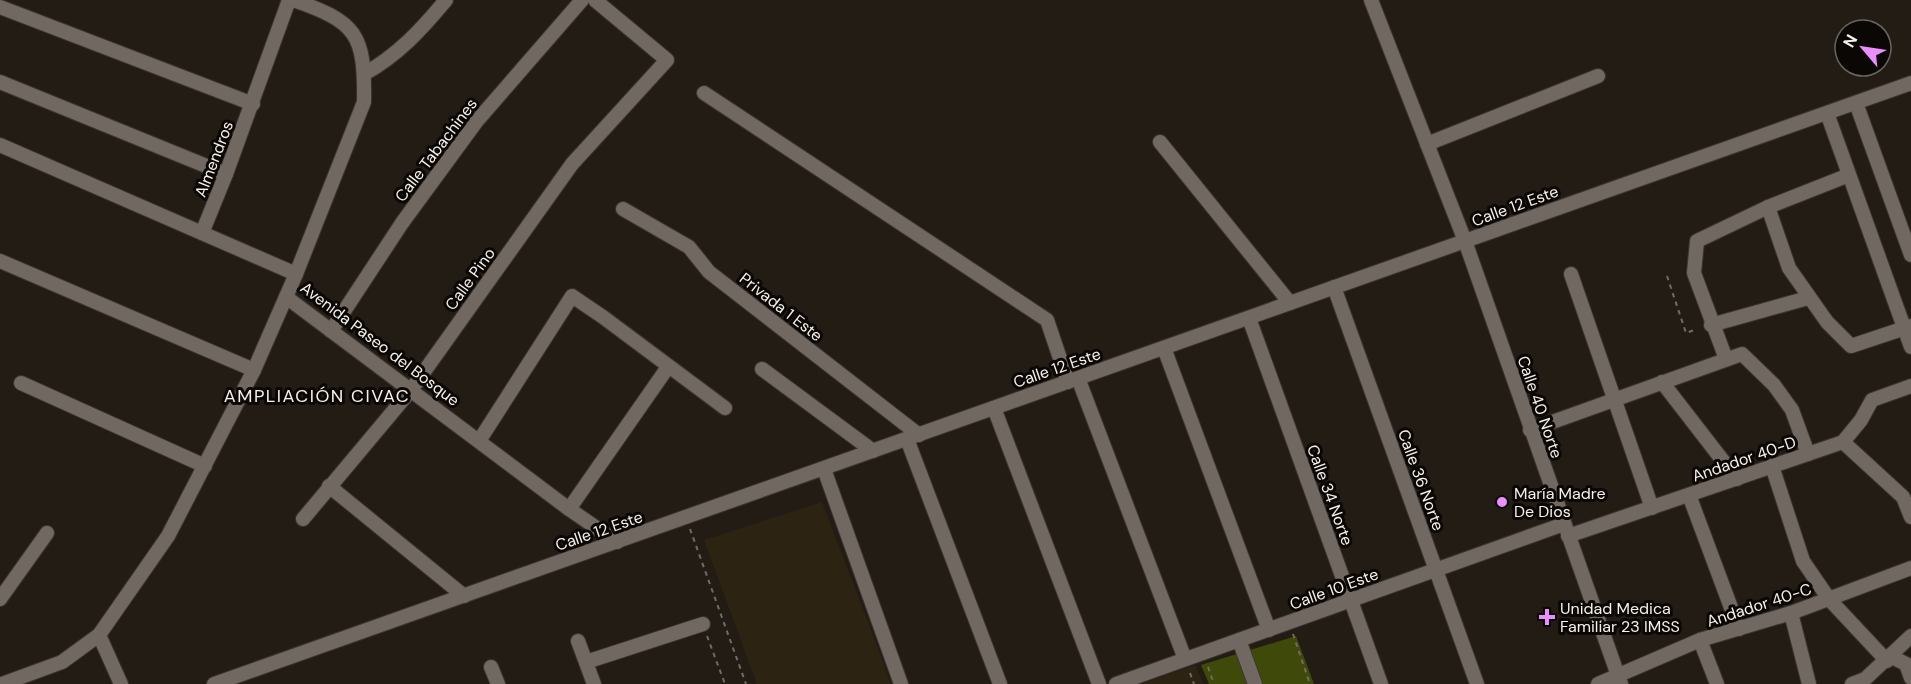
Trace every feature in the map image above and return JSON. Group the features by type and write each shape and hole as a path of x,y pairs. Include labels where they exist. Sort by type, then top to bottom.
{"street":[{"name":"Avenida Paseo del Bosque","path":"291,0 327,12 348,25 361,48 364,102 286,297 569,509 618,542"},
{"name":"Almendros","path":"202,233 291,0"},
{"path":"364,75 387,61 412,40 446,0"},
{"name":"Calle Tabachines","path":"331,331 402,223 476,122 582,0"},
{"name":"Calle Pino","path":"303,519 411,390 572,164 667,60 595,0"},
{"name":"Calle 40 Norte","path":"1371,0 1465,241 1619,680"},
{"path":"0,7 253,104"},
{"path":"1427,144 1598,76"},
{"path":"0,82 226,174"},
{"name":"Calle 12 Este","path":"214,684 1911,83"},
{"path":"704,93 1047,320 1185,659"},
{"path":"1856,102 1911,255"},
{"path":"1827,113 1908,327 1911,347"},
{"path":"1160,142 1290,303"},
{"path":"0,145 296,274"},
{"path":"1726,359 1711,325 1694,273 1697,241 1768,207 1849,175"},
{"path":"1768,207 1789,268 1827,322 1851,346 1908,327"},
{"name":"Privada 1 Este","path":"623,209 689,247 709,272 913,437"},
{"path":"0,261 254,370"},
{"path":"1571,274 1652,508"},
{"name":"Calle 36 Norte","path":"1334,287 1477,684"},
{"path":"2,684 62,662 99,635 168,536 254,370 286,297"},
{"path":"479,441 572,297 603,316 724,408"},
{"path":"1711,325 1808,298"},
{"name":"Calle 34 Norte","path":"1250,318 1380,684"},
{"path":"1164,348 1269,630"},
{"path":"1530,430 1742,354 1774,385 1792,410 1808,454"},
{"path":"569,509 668,367"},
{"path":"762,369 873,451"},
{"path":"1662,382 1737,478"},
{"path":"21,384 204,466"},
{"path":"1911,386 1872,400 1862,420 1843,442 1903,497 1911,518"},
{"path":"994,408 1099,684"},
{"path":"913,437 1000,684"},
{"name":"Andador 40-D","path":"1566,530 1652,508 1843,442"},
{"path":"1772,466 1803,561 1829,599 1889,659 1906,664 1911,678"},
{"path":"824,469 901,684"},
{"path":"330,486 464,596"},
{"path":"1689,495 1739,629"},
{"name":"Calle 10 Este","path":"1116,684 1436,570 1566,530"},
{"path":"0,599 47,533"},
{"name":"Andador 40-C","path":"1598,684 1619,680 1701,640 1791,613 1911,568"},
{"path":"1791,613 1809,684"},
{"path":"586,662 703,624"},
{"path":"99,635 121,684"},
{"path":"1852,684 1865,679 1911,636"},
{"path":"1239,640 1255,684"},
{"path":"1701,640 1717,684"},
{"path":"578,641 594,684"},
{"path":"491,667 498,684"}],"path":[{"path":"1667,276 1686,333"},
{"path":"683,518 692,532 746,684"},
{"path":"703,624 725,684"},
{"path":"1291,628 1310,684"},
{"path":"1205,661 1214,684"}],"shaded area":[{"path":"822,502 891,684 757,684 704,540"},
{"path":"1195,665 1204,684 1141,684"}],"green space":[{"path":"1296,636 1314,684 1209,684 1201,665"}],"place":[{"name":"María Madre De Dios","path":"1502,502"},
{"name":"Unidad Medica Familiar 23 IMSS","path":"1547,617"}],"district":[{"name":"AMPLIACIÓN CIVAC","path":"317,396"}]}
